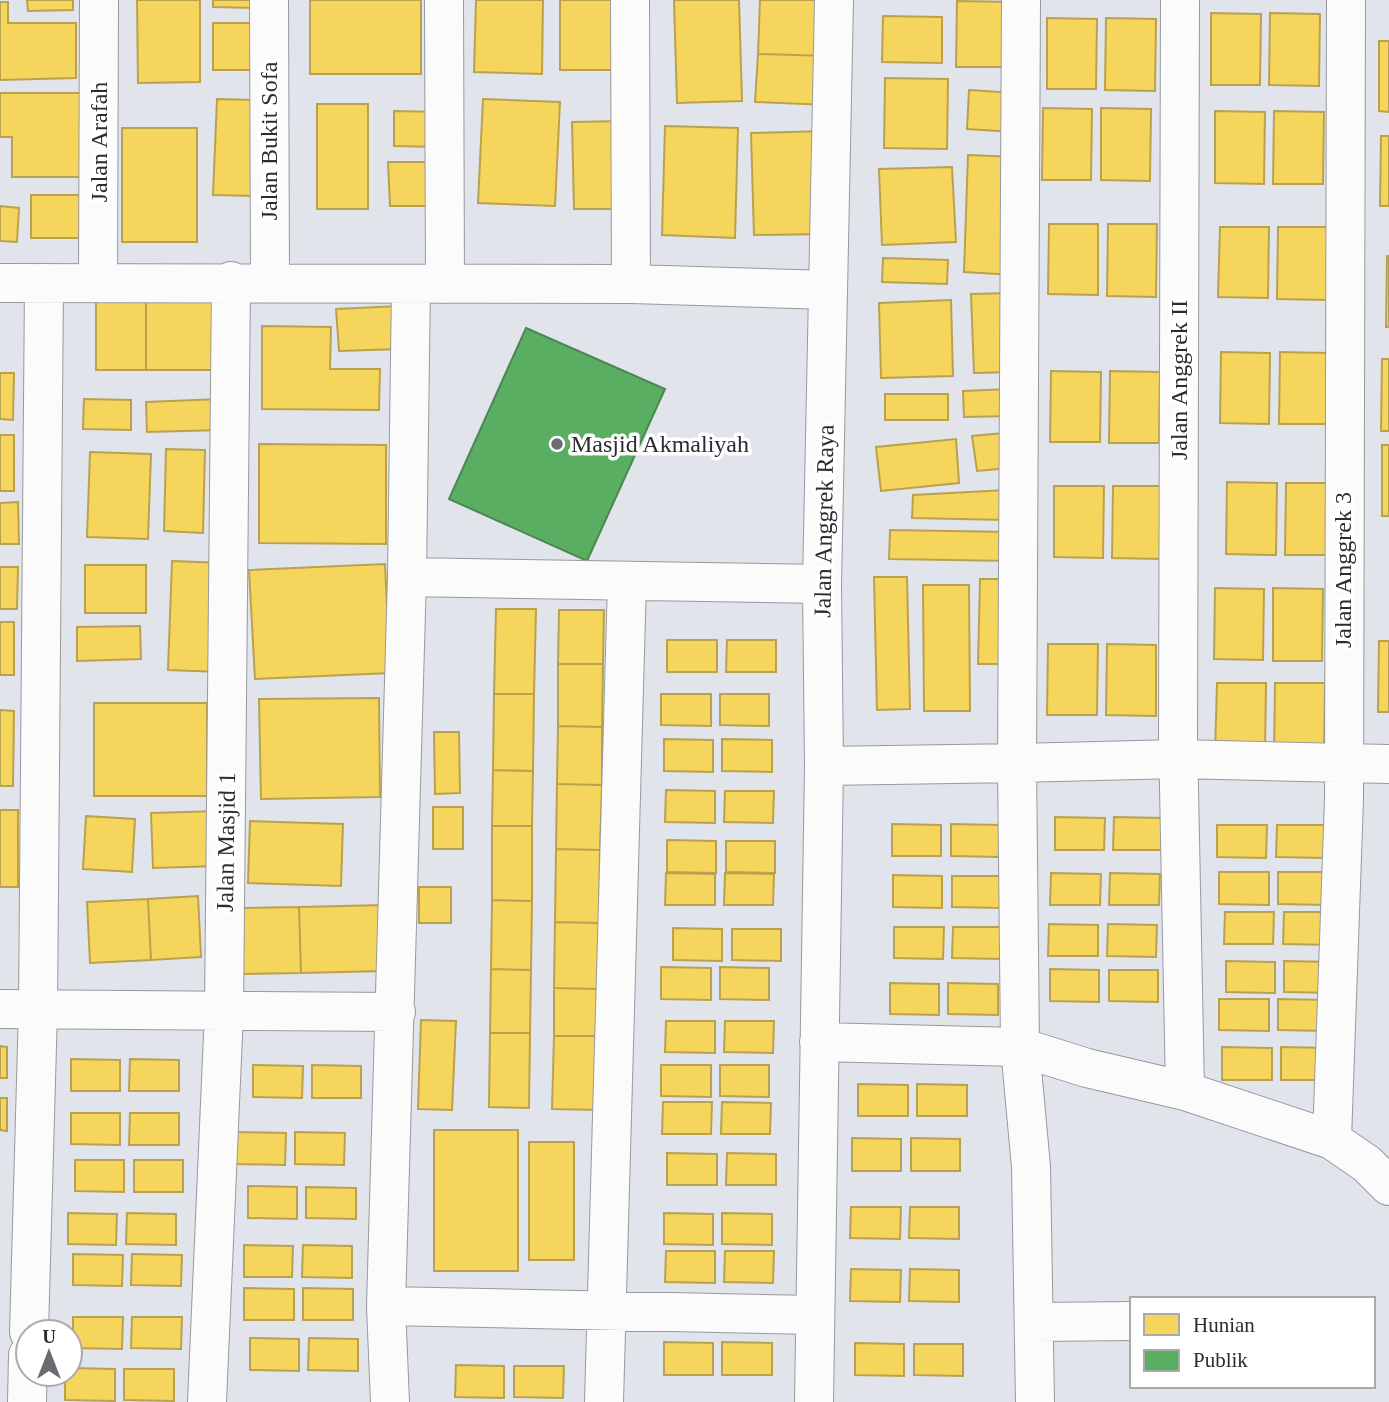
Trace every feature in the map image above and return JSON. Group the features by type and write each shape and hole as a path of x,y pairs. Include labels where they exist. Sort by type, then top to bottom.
{"street":[{"name":"Jalan Arafah","path":"99,0 99,283"},
{"name":"Jalan Bukit Sofa","path":"269,0 270,282"},
{"path":"390,1402 386,1306 407,577 428,284 444,0"},
{"path":"631,0 631,284"},
{"name":"Jalan Anggrek Raya","path":"814,1402 824,766 822,584 834,0"},
{"path":"1021,0 1017,763 1020,1047 1031,1167 1036,1322 1035,1402"},
{"name":"Jalan Anggrek II","path":"1180,0 1178,760 1185,1091"},
{"name":"Jalan Anggrek 3","path":"1332,1140 1344,764 1346,0"},
{"path":"0,283 231,281 631,284 828,290"},
{"name":"Jalan Masjid 1","path":"207,1402 224,1012 231,281"},
{"path":"29,1318 38,1009 44,283"},
{"path":"407,577 822,584"},
{"path":"604,1402 627,581"},
{"path":"824,766 1178,760 1389,764"},
{"path":"0,1009 396,1012"},
{"path":"819,1042 1020,1047 1087,1068 1185,1091 1332,1140 1367,1164 1389,1186"},
{"path":"386,1306 815,1315"},
{"path":"1036,1322 1130,1321"}],"building: Hunian":[{"path":"27,0 73,0 73,10 28,11"},
{"path":"137,0 200,0 200,82 138,83"},
{"path":"213,0 263,0 262,8 213,7"},
{"path":"310,0 421,0 421,74 310,74"},
{"path":"476,0 543,0 542,74 474,72"},
{"path":"560,0 625,0 624,70 560,70"},
{"path":"674,0 739,0 742,101 677,103"},
{"path":"760,0 831,0 829,56 758,54"},
{"path":"957,1 1014,2 1014,67 956,67"},
{"path":"0,2 8,2 8,23 76,23 76,78 0,80"},
{"path":"1211,13 1261,14 1260,85 1211,85"},
{"path":"1270,13 1320,14 1319,86 1269,85"},
{"path":"883,16 942,17 942,63 882,62"},
{"path":"1047,18 1097,19 1096,89 1047,89"},
{"path":"1106,18 1156,19 1155,91 1105,90"},
{"path":"213,23 261,23 261,70 213,70"},
{"path":"1379,41 1389,41 1389,112 1379,111"},
{"path":"758,54 829,56 828,105 755,102"},
{"path":"885,78 948,79 947,149 884,148"},
{"path":"969,90 1014,93 1013,132 967,129"},
{"path":"0,93 89,93 89,177 12,177 12,137 0,137"},
{"path":"217,99 259,100 255,196 213,195"},
{"path":"483,99 560,102 555,206 478,203"},
{"path":"317,104 368,104 368,209 317,209"},
{"path":"1043,108 1092,109 1091,180 1042,180"},
{"path":"1101,108 1151,109 1150,181 1101,180"},
{"path":"394,111 440,112 439,147 394,146"},
{"path":"1215,111 1265,112 1264,184 1215,183"},
{"path":"1274,111 1324,112 1323,184 1273,184"},
{"path":"624,121 626,209 574,209 572,122"},
{"path":"665,126 738,128 735,238 662,235"},
{"path":"122,128 197,128 197,242 122,242"},
{"path":"825,131 828,234 754,235 751,133"},
{"path":"1381,136 1389,136 1389,206 1380,206"},
{"path":"968,155 1018,157 1014,275 964,272"},
{"path":"388,162 430,162 431,206 390,206"},
{"path":"952,167 956,242 882,245 879,169"},
{"path":"31,195 95,195 95,238 31,238"},
{"path":"0,206 19,208 17,242 0,241"},
{"path":"1049,224 1098,224 1098,295 1048,294"},
{"path":"1108,224 1157,224 1156,297 1107,296"},
{"path":"1220,227 1269,227 1268,298 1218,297"},
{"path":"1278,227 1328,227 1327,300 1277,299"},
{"path":"1389,256 1389,327 1386,327"},
{"path":"883,258 948,260 947,284 882,282"},
{"path":"1013,293 1016,372 974,373 971,294"},
{"path":"951,300 953,376 881,378 879,303"},
{"path":"224,301 224,370 146,370 146,302"},
{"path":"96,302 146,302 146,370 96,370"},
{"path":"399,306 401,349 339,351 336,309"},
{"path":"262,326 331,327 330,369 380,369 379,410 262,409"},
{"path":"1221,352 1270,353 1269,424 1220,423"},
{"path":"1280,352 1329,353 1328,424 1279,424"},
{"path":"1382,359 1389,359 1389,431 1381,431"},
{"path":"1051,371 1101,372 1100,442 1050,442"},
{"path":"1110,371 1160,372 1159,443 1109,443"},
{"path":"0,373 14,373 13,420 0,419"},
{"path":"1011,389 1012,416 964,417 963,391"},
{"path":"885,394 948,394 948,420 885,420"},
{"path":"84,399 131,400 131,430 83,429"},
{"path":"220,399 222,430 147,432 146,402"},
{"path":"1004,433 1009,468 977,471 972,436"},
{"path":"0,435 14,435 14,491 0,491"},
{"path":"956,439 959,483 881,491 876,447"},
{"path":"259,444 386,445 386,544 259,543"},
{"path":"1382,445 1389,445 1389,516 1382,516"},
{"path":"166,449 205,450 203,533 164,531"},
{"path":"90,452 151,454 148,539 87,537"},
{"path":"1227,482 1277,483 1276,555 1226,554"},
{"path":"1286,483 1335,483 1335,555 1285,555"},
{"path":"1054,486 1104,486 1103,558 1054,557"},
{"path":"1113,486 1163,486 1162,559 1112,558"},
{"path":"1006,490 1005,520 912,518 913,495"},
{"path":"18,502 19,544 0,544 0,503"},
{"path":"890,530 1010,532 1010,561 889,559"},
{"path":"172,561 225,563 221,672 168,670"},
{"path":"385,564 390,673 255,679 249,570"},
{"path":"85,565 146,565 146,613 85,613"},
{"path":"0,567 18,567 17,609 0,609"},
{"path":"874,577 907,577 910,709 877,710"},
{"path":"980,579 1007,579 1005,664 978,664"},
{"path":"923,585 969,585 970,711 924,711"},
{"path":"1215,588 1264,589 1263,660 1214,659"},
{"path":"1273,588 1323,589 1322,661 1273,661"},
{"path":"496,609 536,609 534,694 494,694"},
{"path":"559,610 604,610 603,664 558,664"},
{"path":"0,622 14,622 14,675 0,675"},
{"path":"140,626 141,659 77,661 77,627"},
{"path":"667,640 717,640 717,672 667,672"},
{"path":"727,640 776,640 776,672 726,672"},
{"path":"1379,641 1389,641 1389,712 1378,712"},
{"path":"1048,644 1098,644 1097,715 1047,715"},
{"path":"1107,644 1156,645 1156,716 1106,715"},
{"path":"558,664 603,664 602,727 558,726"},
{"path":"1217,683 1266,683 1265,754 1215,753"},
{"path":"1275,683 1325,683 1324,756 1274,755"},
{"path":"494,694 534,694 533,771 493,770"},
{"path":"661,694 711,694 711,726 661,725"},
{"path":"720,694 769,694 769,726 720,725"},
{"path":"379,698 380,797 261,799 259,699"},
{"path":"94,703 207,703 207,796 94,796"},
{"path":"0,710 14,711 13,786 0,786"},
{"path":"558,726 602,727 602,785 557,784"},
{"path":"434,732 459,732 460,793 435,794"},
{"path":"664,739 713,740 713,772 664,771"},
{"path":"722,739 772,740 772,772 722,771"},
{"path":"493,770 533,771 532,826 492,826"},
{"path":"557,784 602,785 600,850 556,849"},
{"path":"666,790 715,791 715,823 665,822"},
{"path":"725,791 774,791 773,823 724,822"},
{"path":"433,807 463,807 463,849 433,849"},
{"path":"0,810 18,810 18,887 0,887"},
{"path":"219,811 219,866 153,868 151,813"},
{"path":"86,816 135,819 132,872 83,869"},
{"path":"1055,817 1105,818 1104,850 1055,850"},
{"path":"1114,817 1164,818 1164,850 1113,850"},
{"path":"250,821 343,824 341,886 248,883"},
{"path":"892,824 941,825 941,856 892,856"},
{"path":"951,824 1000,825 1000,857 951,856"},
{"path":"1217,825 1267,825 1266,858 1217,857"},
{"path":"1277,825 1325,825 1325,858 1276,857"},
{"path":"492,826 532,826 532,901 492,900"},
{"path":"667,840 716,841 716,873 667,872"},
{"path":"726,841 775,841 775,873 726,872"},
{"path":"556,849 600,850 599,923 555,922"},
{"path":"1219,872 1269,872 1269,905 1219,904"},
{"path":"1278,872 1328,872 1328,905 1278,904"},
{"path":"666,873 715,874 715,905 665,905"},
{"path":"725,873 774,874 773,905 724,905"},
{"path":"1051,873 1101,874 1100,905 1050,905"},
{"path":"1110,873 1160,874 1159,905 1109,905"},
{"path":"893,875 942,876 942,908 893,907"},
{"path":"952,876 1002,876 1001,908 952,907"},
{"path":"419,887 451,887 451,923 419,923"},
{"path":"198,896 201,957 151,960 148,899"},
{"path":"148,899 151,960 90,963 87,902"},
{"path":"492,900 532,901 531,970 491,969"},
{"path":"383,905 383,971 301,973 299,907"},
{"path":"299,907 301,973 243,974 242,908"},
{"path":"1225,912 1274,912 1273,944 1224,944"},
{"path":"1284,912 1333,912 1332,945 1283,944"},
{"path":"555,922 599,923 598,989 554,988"},
{"path":"1049,924 1098,925 1098,956 1048,956"},
{"path":"1108,924 1157,925 1156,957 1107,956"},
{"path":"894,927 944,927 943,959 894,958"},
{"path":"953,927 1003,927 1002,959 952,958"},
{"path":"673,928 722,929 722,961 673,960"},
{"path":"732,929 781,929 781,961 732,960"},
{"path":"1226,961 1275,962 1275,993 1226,992"},
{"path":"1284,961 1334,962 1334,993 1284,992"},
{"path":"661,967 711,968 711,1000 661,999"},
{"path":"720,967 769,968 769,1000 720,999"},
{"path":"491,969 531,970 530,1033 490,1033"},
{"path":"1050,969 1099,970 1099,1002 1050,1001"},
{"path":"1109,970 1158,970 1158,1002 1109,1001"},
{"path":"890,983 939,984 939,1015 890,1014"},
{"path":"948,983 998,984 998,1015 948,1014"},
{"path":"554,988 598,989 598,1036 554,1036"},
{"path":"1219,999 1269,999 1269,1031 1219,1030"},
{"path":"1278,999 1328,1000 1328,1031 1278,1030"},
{"path":"421,1020 456,1021 452,1110 418,1109"},
{"path":"666,1021 715,1021 715,1053 665,1052"},
{"path":"725,1021 774,1021 773,1053 724,1052"},
{"path":"490,1033 530,1033 529,1108 489,1107"},
{"path":"554,1036 598,1036 597,1110 552,1109"},
{"path":"0,1046 7,1047 7,1078 0,1078"},
{"path":"1222,1047 1272,1048 1272,1080 1222,1080"},
{"path":"1281,1047 1331,1048 1331,1080 1281,1080"},
{"path":"71,1059 120,1060 120,1091 71,1091"},
{"path":"130,1059 179,1060 179,1091 129,1091"},
{"path":"253,1065 303,1066 302,1098 253,1097"},
{"path":"312,1065 361,1066 361,1098 312,1098"},
{"path":"661,1065 711,1065 711,1097 661,1096"},
{"path":"720,1065 769,1065 769,1097 720,1096"},
{"path":"858,1084 908,1085 908,1116 858,1116"},
{"path":"917,1084 967,1085 967,1116 917,1116"},
{"path":"0,1098 7,1098 7,1131 0,1130"},
{"path":"663,1102 712,1102 711,1134 662,1134"},
{"path":"722,1102 771,1103 770,1134 721,1134"},
{"path":"71,1113 120,1113 120,1145 71,1144"},
{"path":"130,1113 179,1113 179,1145 129,1145"},
{"path":"434,1130 518,1130 518,1271 434,1271"},
{"path":"237,1132 286,1133 285,1165 236,1164"},
{"path":"295,1132 345,1133 344,1165 295,1164"},
{"path":"852,1138 901,1139 901,1171 852,1171"},
{"path":"911,1138 960,1139 960,1171 911,1171"},
{"path":"529,1142 574,1142 574,1260 529,1260"},
{"path":"667,1153 717,1154 717,1185 667,1185"},
{"path":"727,1153 776,1154 776,1185 726,1185"},
{"path":"75,1160 124,1160 124,1192 75,1191"},
{"path":"134,1160 183,1160 183,1192 134,1192"},
{"path":"248,1186 297,1187 297,1219 248,1218"},
{"path":"306,1187 356,1188 356,1219 306,1218"},
{"path":"851,1207 901,1207 900,1239 850,1238"},
{"path":"910,1207 959,1207 959,1239 909,1238"},
{"path":"68,1213 117,1214 116,1245 68,1244"},
{"path":"127,1213 176,1214 176,1245 126,1244"},
{"path":"664,1213 713,1214 713,1245 664,1244"},
{"path":"722,1213 772,1214 772,1245 722,1244"},
{"path":"244,1245 293,1246 292,1277 244,1277"},
{"path":"303,1245 352,1246 352,1278 302,1277"},
{"path":"666,1251 715,1251 715,1283 665,1282"},
{"path":"725,1251 774,1251 773,1283 724,1282"},
{"path":"73,1254 123,1255 122,1286 73,1285"},
{"path":"132,1254 182,1255 181,1286 131,1285"},
{"path":"851,1269 901,1270 900,1302 850,1301"},
{"path":"910,1269 959,1270 959,1302 909,1301"},
{"path":"244,1288 294,1289 294,1320 244,1320"},
{"path":"303,1288 353,1289 353,1320 303,1320"},
{"path":"123,1317 122,1349 84,1348 84,1318 73,1318"},
{"path":"132,1317 182,1317 181,1349 131,1348"},
{"path":"250,1338 299,1339 299,1371 250,1370"},
{"path":"309,1338 358,1339 358,1371 308,1370"},
{"path":"664,1342 713,1343 713,1375 664,1375"},
{"path":"722,1342 772,1343 772,1375 722,1375"},
{"path":"855,1343 904,1344 904,1376 855,1375"},
{"path":"914,1344 963,1344 963,1376 914,1375"},
{"path":"456,1365 504,1366 504,1398 455,1397"},
{"path":"514,1366 564,1366 563,1398 514,1397"},
{"path":"84,1368 115,1369 115,1401 65,1400 65,1388 84,1388"},
{"path":"124,1369 174,1369 174,1401 124,1400"}],"building: Publik":[{"name":"Masjid Akmaliyah","path":"526,328 665,389 587,561 449,499"}],"place":[{"name":"Masjid Akmaliyah","path":"557,444"}]}
